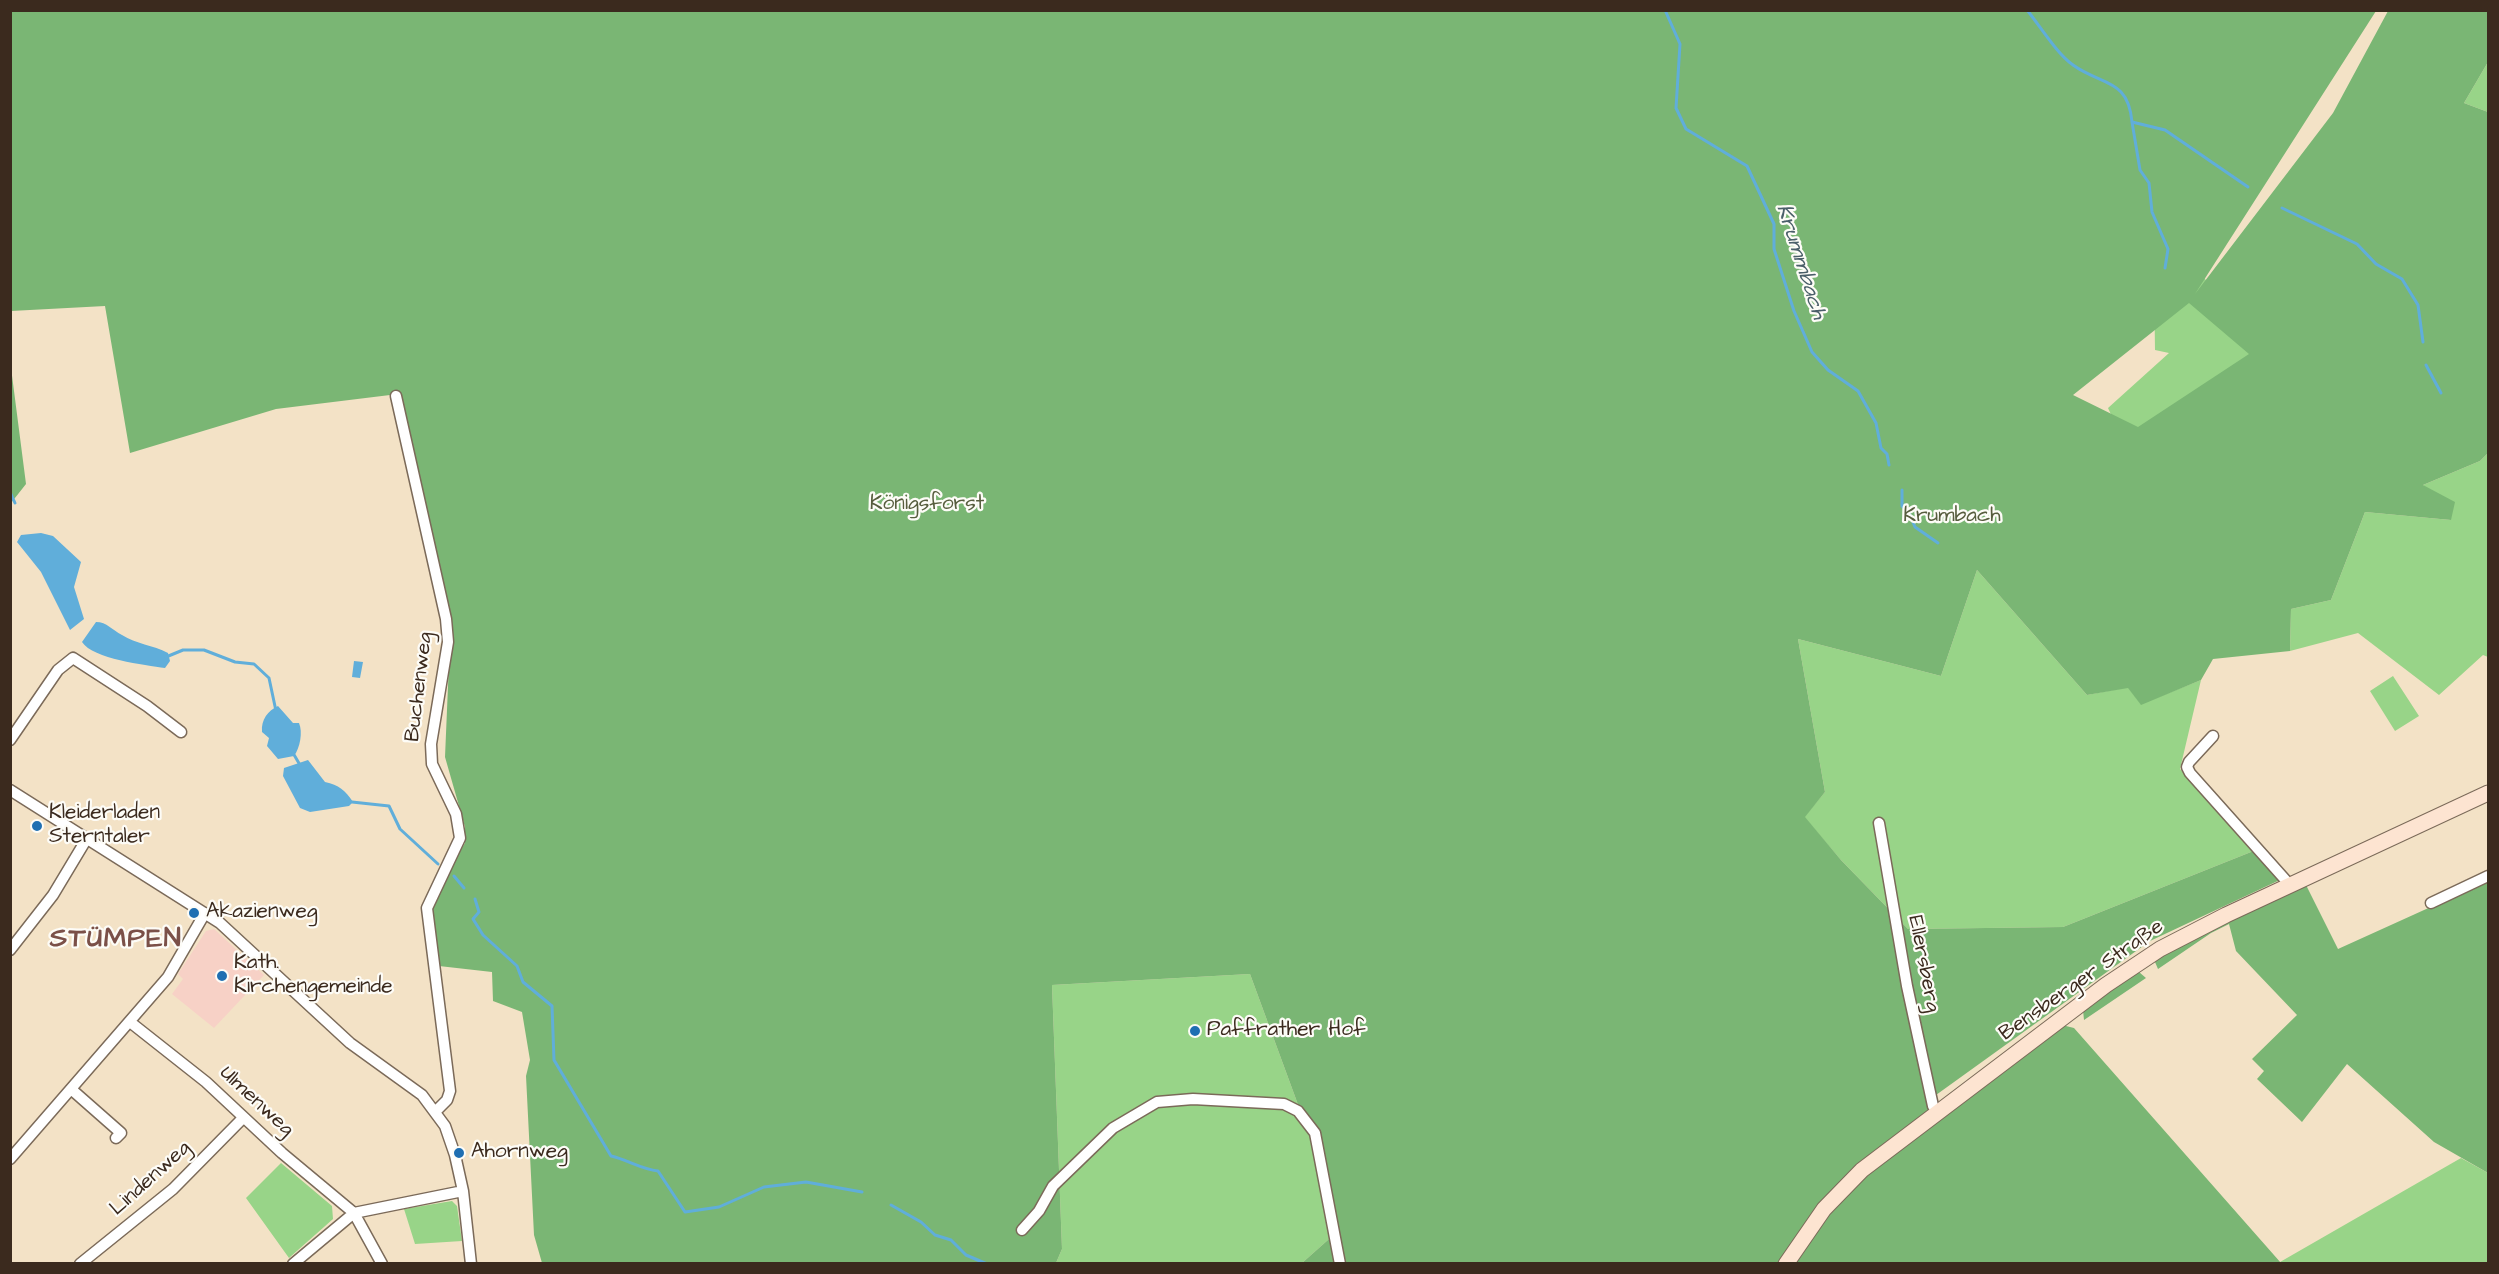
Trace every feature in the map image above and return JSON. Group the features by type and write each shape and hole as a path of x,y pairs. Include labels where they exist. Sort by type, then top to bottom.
{"main road":[{"name":"Bensberger Straße","path":"1786,1263 1839,1192 1880,1155 2106,985 2160,949 2290,885 2488,793"}],"street":[{"name":"Buchenweg","path":"396,396 446,619 448,642 431,744 432,764 460,827 457,849 427,908 450,1092 447,1100 436,1111"},
{"path":"10,740 58,670 73,658 147,706 181,732"},
{"path":"2213,736 2189,762 2187,767 2190,773 2290,885"},
{"path":"10,790 86,840 206,913 238,939 309,1008 350,1043 422,1095 436,1111 452,1145 463,1191 471,1263"},
{"name":"Ellersberg","path":"1879,823 1907,986 1933,1106 1937,1112"},
{"path":"10,951 53,895 86,840"},
{"path":"2432,903 2488,876"},
{"path":"10,1159 168,977 206,913"},
{"name":"Ulmenweg","path":"130,1022 206,1082 243,1118 354,1213"},
{"path":"71,1089 120,1133 116,1138"},
{"path":"1022,1230 1039,1211 1053,1186 1113,1128 1157,1102 1193,1099 1284,1104 1298,1111 1315,1133 1340,1263"},
{"name":"Lindenweg","path":"80,1263 173,1190 243,1118"},
{"path":"293,1263 354,1213 463,1191"},
{"path":"354,1213 382,1263"}],"shaded area":[{"name":"Kath. Kirchengemeinde","path":"214,929 264,975 214,1028 172,994 183,979 178,974 206,931"}],"green space":[{"name":"Königsforst","path":"10,11 2376,11 2195,294 2333,113 2388,11 2488,11 2488,62 2464,103 2488,112 2488,453 2480,461 2423,485 2455,502 2451,520 2365,512 2331,600 2291,609 2290,651 2213,659 2201,680 2141,705 2128,688 2087,695 1977,570 1941,676 1798,639 1825,792 1805,817 1841,860 1908,929 2063,927 2261,848 2284,878 2150,941 1936,1095 1939,1116 2062,1025 2074,1028 2281,1263 1302,1263 1329,1239 1311,1140 1250,974 1052,985 1062,1249 1056,1263 542,1263 534,1235 526,1076 530,1060 522,1012 493,1001 492,972 439,966 431,914 443,879 465,843 465,827 445,757 450,639 390,395 276,409 130,453 105,306 11,311","holes":["2189,303 2249,354 2138,427 2073,395"]},
{"path":"2488,62 2488,112 2464,103"},
{"path":"2201,270 2214,298 2267,349 2127,449 2108,408 2169,353 2155,350 2154,276"},
{"path":"10,360 26,484 11,503 10,503"},
{"path":"2488,453 2488,657 2483,655 2439,695 2358,633 2290,651 2291,609 2331,600 2365,512 2451,520 2423,485 2480,461"},
{"path":"1977,570 2087,695 2128,687 2141,704 2201,680 2180,769 2261,848 2063,927 1908,929 1841,860 1804,817 1825,792 1798,639 1941,676"},
{"path":"2393,676 2419,716 2395,731 2370,691"},
{"path":"2488,881 2488,1173 2434,1142 2347,1064 2302,1122 2257,1079 2264,1071 2252,1059 2297,1015 2236,951 2229,924 2211,933 2158,969 2155,962 2156,959 2305,883 2338,949"},
{"path":"2139,972 2146,978 2084,1020 2083,1010 2108,990"},
{"path":"1250,974 1311,1140 1329,1239 1302,1263 1056,1263 1062,1249 1052,985"},
{"path":"2461,1158 2488,1173 2488,1263 2280,1262"},
{"path":"281,1163 332,1206 333,1219 289,1258 246,1198"},
{"path":"452,1201 457,1206 462,1241 415,1244 404,1209"}],"water":[{"path":"41,533 53,536 81,562 74,587 84,619 70,630 41,572 17,542 21,535"},
{"path":"96,622 133,640 168,653 170,661 165,668 120,660 97,653 82,642"},
{"path":"354,661 363,662 360,678 352,677"},
{"path":"278,706 293,723 299,723 301,735 294,756 278,759 267,746 269,738 262,732 262,727 266,716"},
{"path":"308,760 325,782 338,786 347,794 353,802 349,806 310,812 300,808 283,776 284,768"}],"waterway":[{"name":"Krummbach","path":"1665,10 1680,44 1676,108 1686,129 1747,166 1774,224 1774,249 1794,311 1812,352 1828,370 1858,391 1876,423 1881,448 1887,454 1889,465"},
{"path":"2027,10 2067,60 2084,72 2119,90 2130,108 2132,122 2165,130 2248,187"},
{"path":"2132,122 2140,170 2149,183 2152,212 2168,249 2165,268"},
{"path":"2282,208 2357,244 2376,264 2402,279 2418,305 2423,342"},
{"path":"2426,365 2441,393"},
{"name":"Krummbach","path":"1902,490 1902,506 1910,515 1915,527 1938,543"},
{"path":"10,492 15,503"},
{"path":"166,657 183,650 204,650 235,662 254,664 269,678 276,711"},
{"path":"293,753 300,765"},
{"path":"352,802 389,806 400,829 438,864"},
{"path":"454,876 464,888"},
{"path":"475,899 479,912 473,919 483,935 517,966 523,982 552,1006 554,1060 611,1156 658,1171 685,1212 719,1207 764,1187 806,1182 862,1192"},
{"path":"891,1205 921,1222 935,1235 951,1240 966,1255 987,1264"}],"place":[{"name":"Kleiderladen Sterntaler","path":"37,826"},
{"name":"Akazienweg","path":"194,913"},
{"name":"Kath. Kirchengemeinde","path":"222,976"},
{"name":"Paffrather Hof","path":"1195,1031"},
{"name":"Ahornweg","path":"459,1153"}],"district":[{"name":"STÜMPEN","path":"116,940"}],"park label":[{"name":"Krumbach","path":"1952,517"}]}
